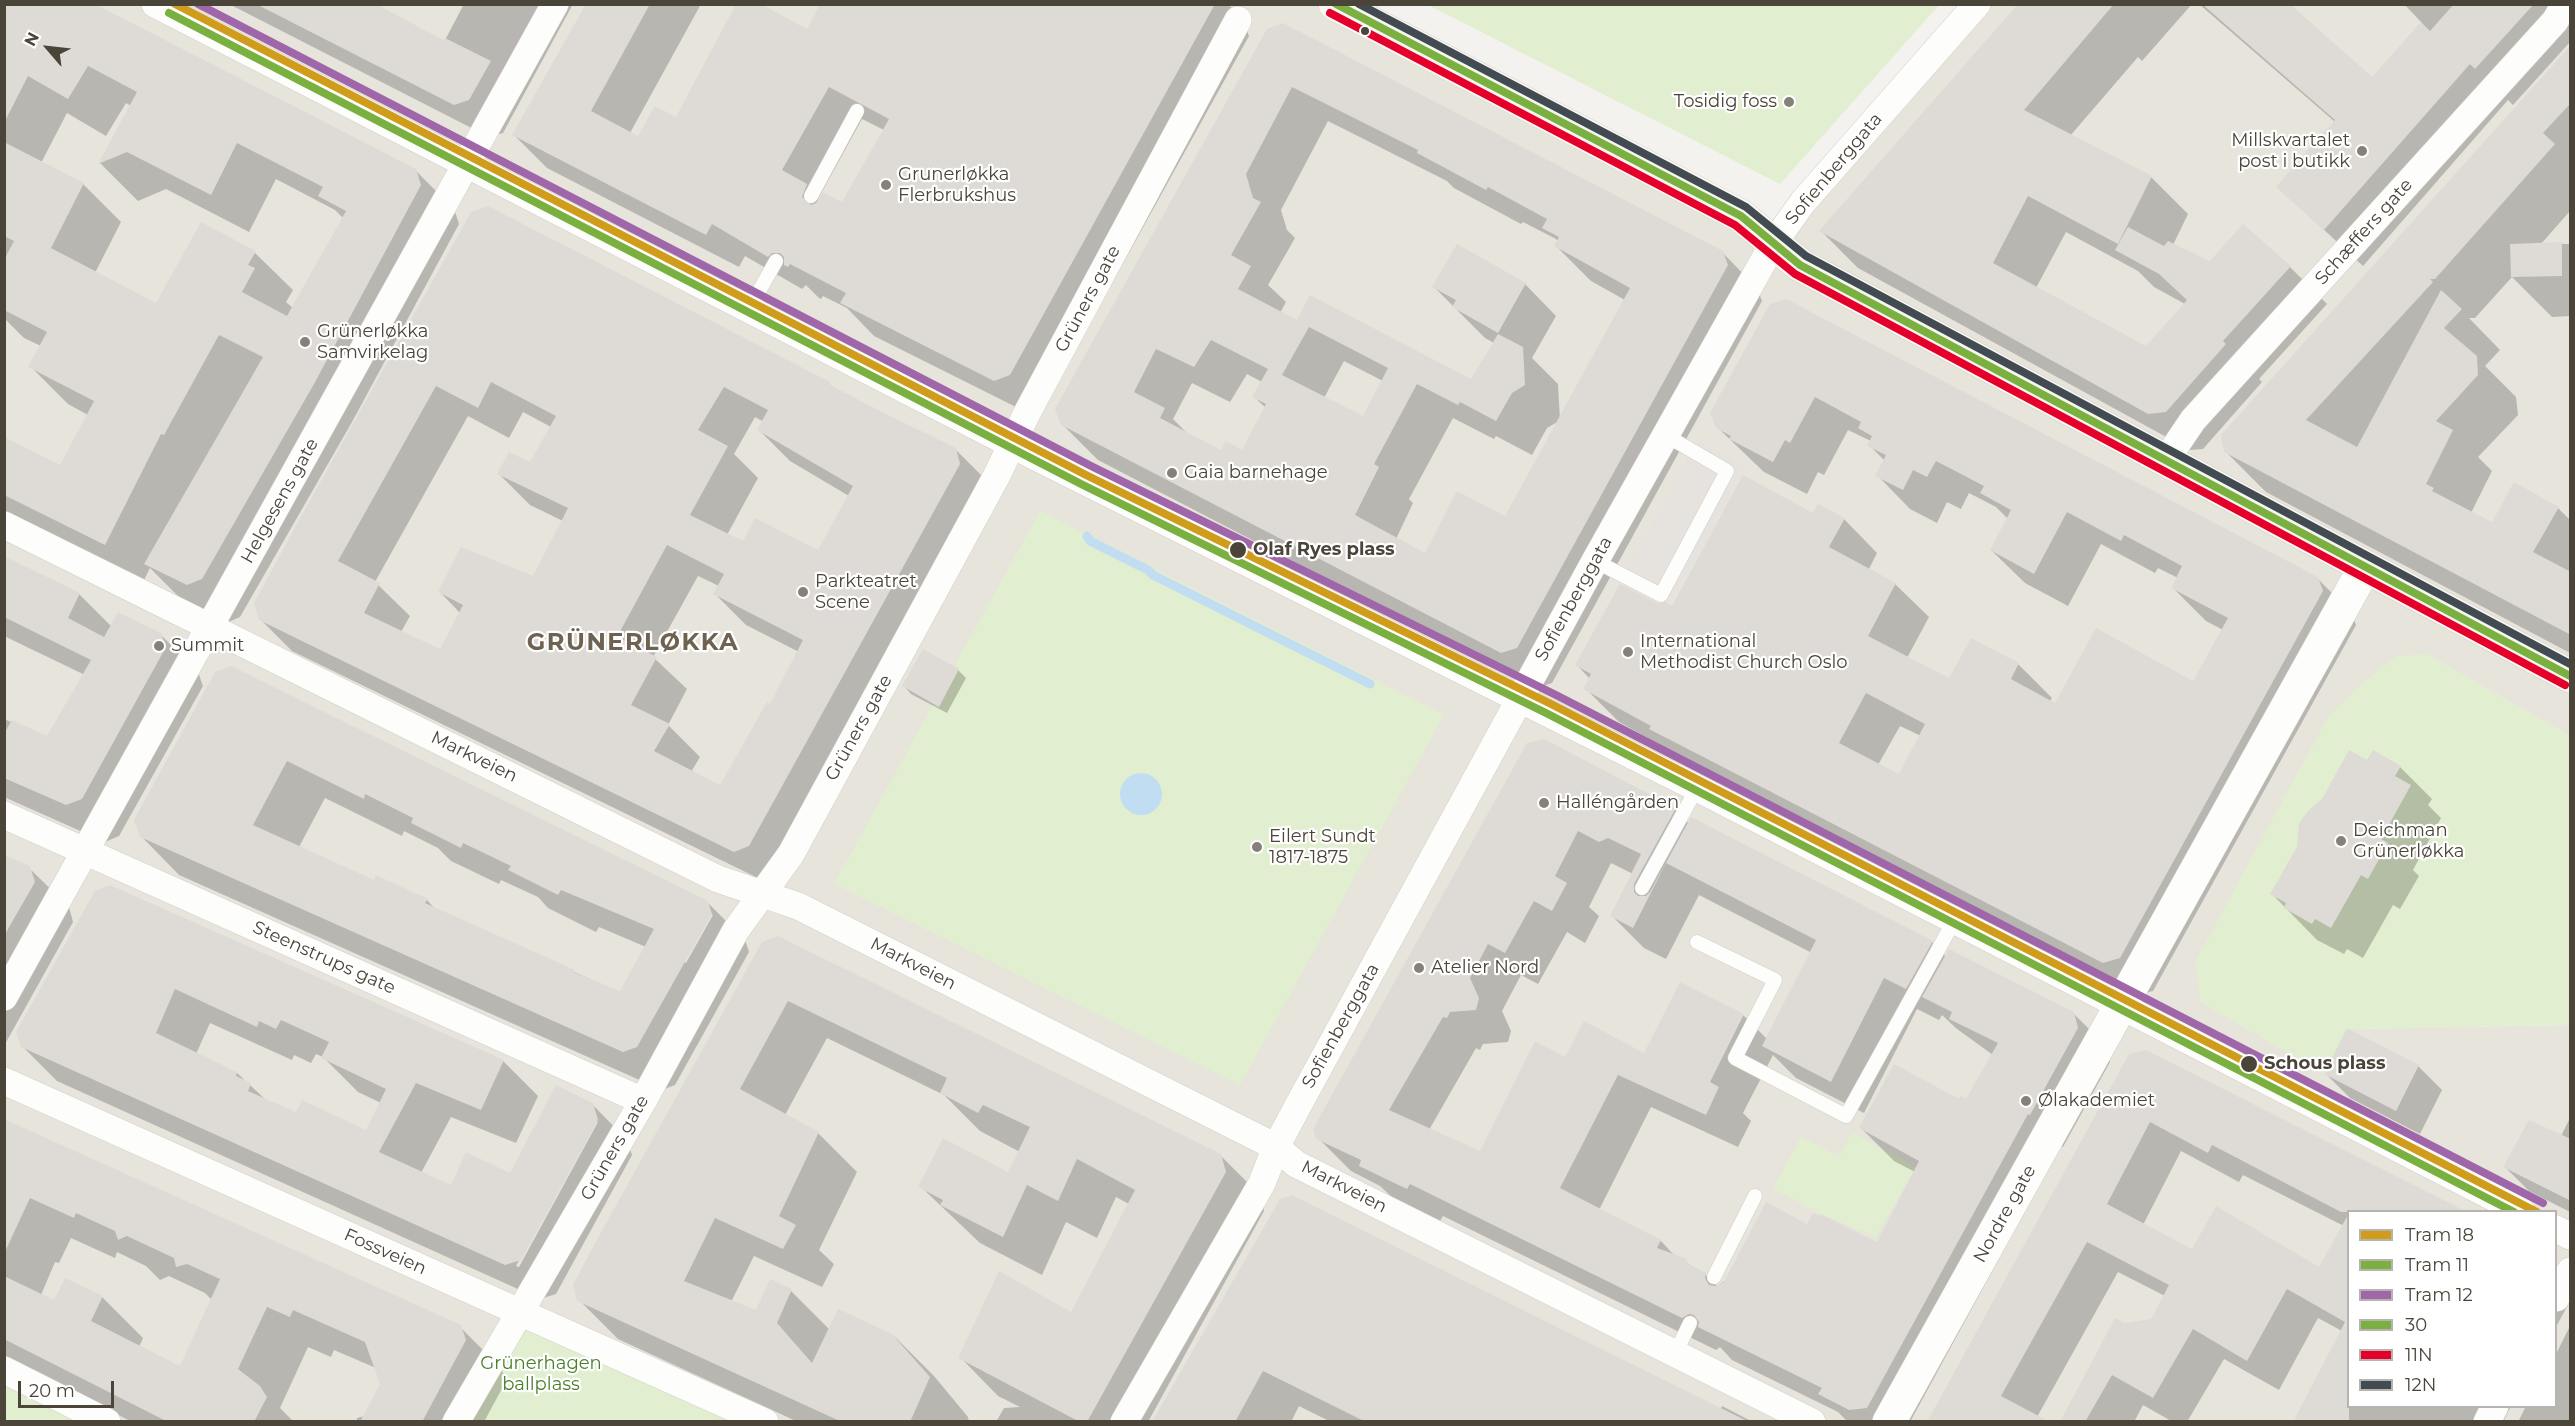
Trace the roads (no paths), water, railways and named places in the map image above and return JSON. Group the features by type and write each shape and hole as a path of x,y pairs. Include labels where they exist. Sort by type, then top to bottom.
{"main road":[{"path":"1335,4 1741,216 1773,244 1810,271 2571,676"}],"street":[{"path":"155,4 1331,607 1520,698 2518,1210"},
{"name":"Helgesens gate","path":"4,997 212,627 555,4"},
{"name":"Sofienberggata","path":"1124,1422 1262,1183 1276,1146 1595,561 1773,244 1803,202 1977,4"},
{"name":"Schæffers gate","path":"2166,460 2193,420 2555,21 2565,4"},
{"name":"Grüners gate","path":"456,1422 643,1101 736,930 796,843 1238,20"},
{"name":"Markveien","path":"4,525 718,879 798,906 1276,1146 1296,1164 1812,1422"},
{"path":"2121,1006 2365,567"},
{"name":"Steenstrups gate","path":"4,815 643,1101"},
{"name":"Nordre gate","path":"1889,1422 2121,1006"},
{"name":"Fossveien","path":"4,1082 765,1422"},
{"path":"2557,1229 2571,1236"},
{"path":"2557,1296 2571,1270"},
{"path":"4,1370 107,1422"},
{"path":"2487,1422 2494,1408"}],"lane":[{"path":"811,196 857,111"},
{"path":"749,309 776,261"},
{"path":"1595,561 1661,595 1727,471 1666,436"},
{"path":"1642,888 1696,788"},
{"path":"1697,942 1775,980 1736,1058 1846,1116 1954,921"},
{"path":"1714,1277 1755,1196"},
{"path":"1675,1354 1690,1323"}],"water":[{"path":"1141,773 1156,779 1162,794 1156,809 1141,815 1126,809 1120,794 1126,779"}],"waterway":[{"path":"1087,536 1090,541 1148,570 1153,575 1370,684"}],"tram line":[{"name":"18","path":"175,4 1088,476 1551,704 2533,1210"},
{"name":"12","path":"198,4 1093,467 1556,695 2543,1203"},
{"name":"11","path":"169,13 1083,485 1546,713 2510,1210"}],"place":[{"name":"Tosidig foss","path":"1789,102"},
{"name":"Millskvartalet post i butikk","path":"2362,151"},
{"name":"Grunerløkka Flerbrukshus","path":"886,185"},
{"name":"Grünerløkka Samvirkelag","path":"305,342"},
{"name":"Gaia barnehage","path":"1172,473"},
{"name":"Olaf Ryes plass","path":"1238,550"},
{"name":"Parkteatret Scene","path":"803,592"},
{"name":"Summit","path":"159,646"},
{"name":"International Methodist Church Oslo","path":"1628,652"},
{"name":"Halléngården","path":"1544,803"},
{"name":"Deichman Grünerløkka","path":"2341,841"},
{"name":"Eilert Sundt 1817-1875","path":"1257,847"},
{"name":"Atelier Nord","path":"1419,968"},
{"name":"Schous plass","path":"2249,1064"},
{"name":"Ølakademiet","path":"2026,1101"}],"district":[{"name":"GRÜNERLØKKA","path":"633,643"}],"park label":[{"name":"Grünerhagen ballplass","path":"541,1374"}]}
